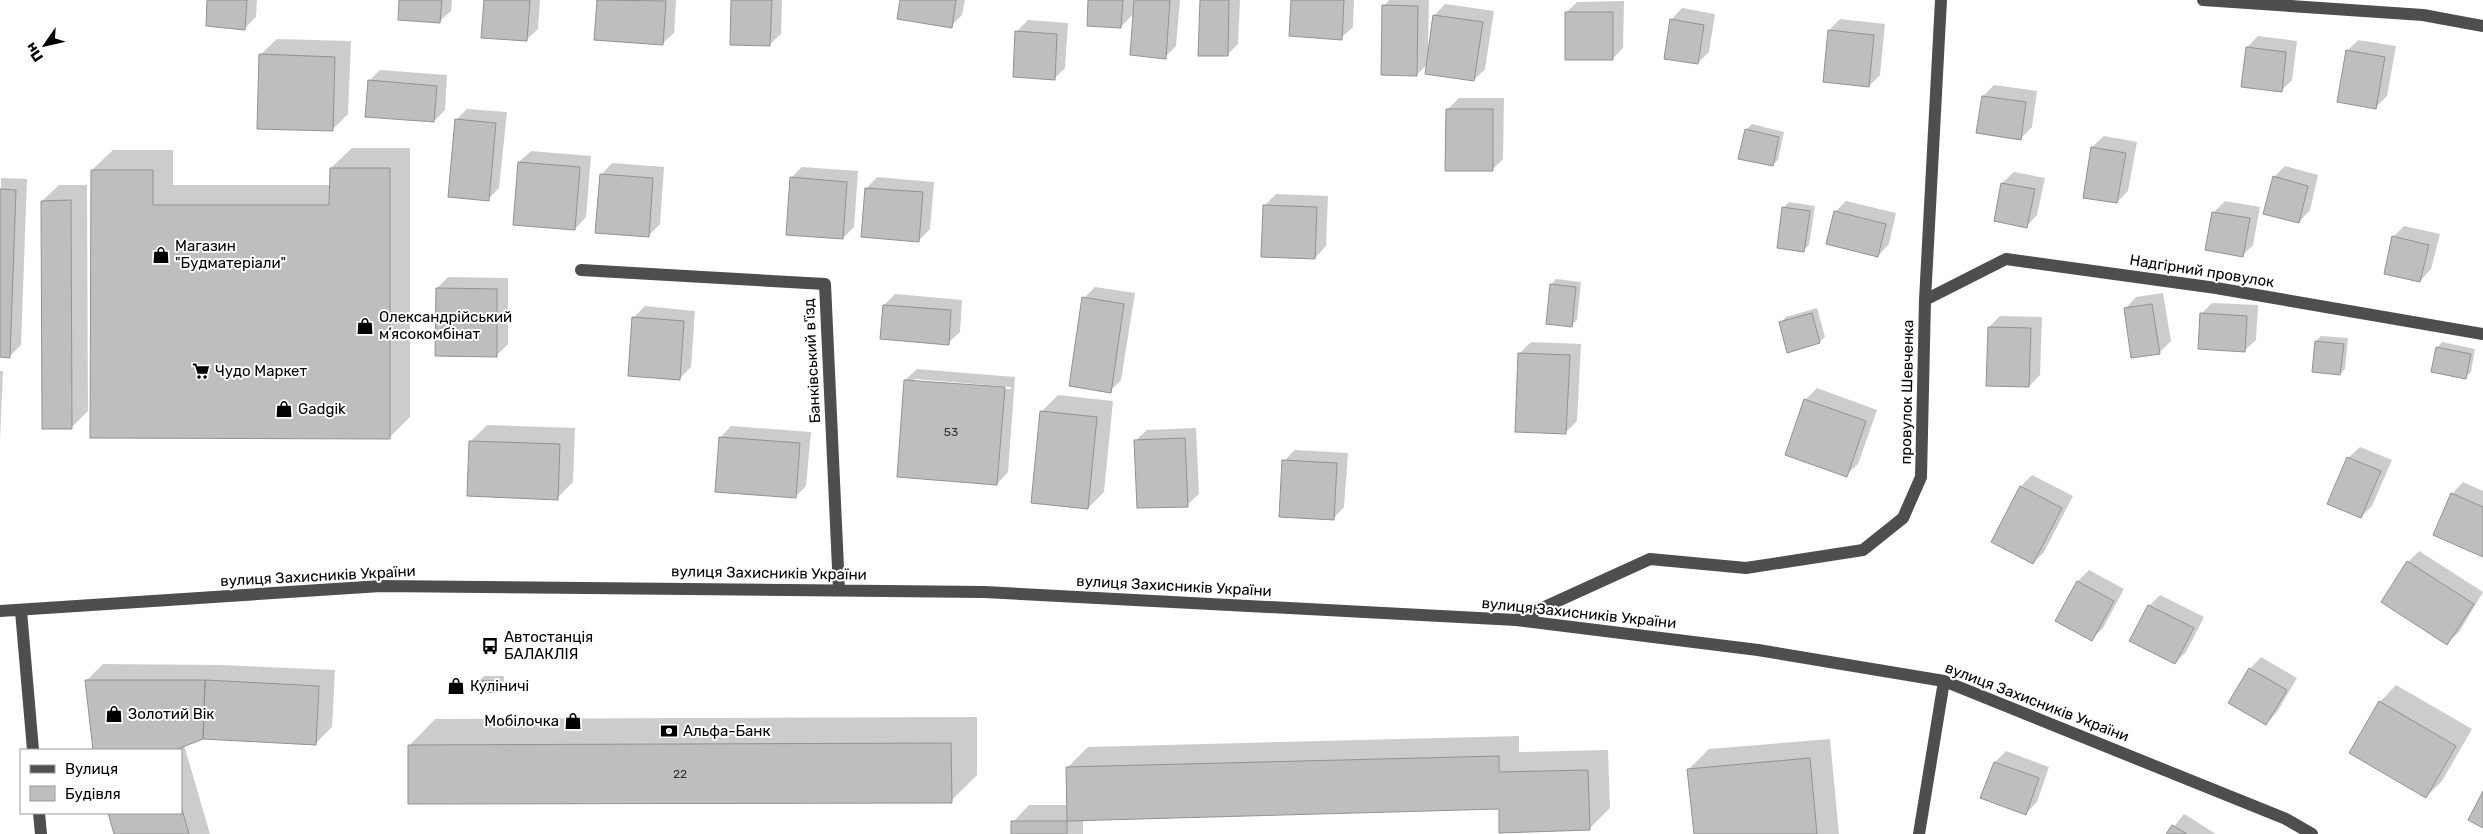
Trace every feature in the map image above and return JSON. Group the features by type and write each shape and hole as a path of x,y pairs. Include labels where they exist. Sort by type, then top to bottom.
{"street":[{"name":"провулок Шевченка","path":"1516,620 1650,559 1746,568 1863,550 1903,518 1921,477 1925,300 1941,0"},
{"path":"2202,0 2423,15 2483,26"},
{"name":"Надгірний провулок","path":"1925,300 2006,259 2216,288 2483,334"},
{"name":"Банківський в'їзд","path":"581,270 825,284 839,590"},
{"name":"вулиця Захисників України","path":"0,610 21,611 381,586 984,592 1516,620 1758,650 1944,681 2286,819 2312,834"},
{"path":"21,611 33,749"},
{"path":"1919,834 1944,681"},
{"path":"38,814 40,834"}],"building":[{"path":"207,0 247,0 245,30 206,26"},
{"path":"399,0 442,0 440,23 398,20"},
{"path":"484,0 530,0 527,41 481,38"},
{"path":"597,0 666,1 663,45 594,40"},
{"path":"731,0 772,0 770,46 730,45"},
{"path":"900,0 956,0 952,28 897,19"},
{"path":"1088,0 1123,0 1121,28 1087,26"},
{"path":"1134,0 1170,0 1166,59 1130,55"},
{"path":"1200,0 1229,0 1228,56 1198,56"},
{"path":"1291,0 1344,0 1342,40 1289,36"},
{"path":"1382,5 1418,6 1417,76 1381,75"},
{"path":"1565,12 1613,12 1613,60 1565,60"},
{"path":"1433,15 1483,22 1474,81 1425,74"},
{"path":"1670,19 1704,25 1698,64 1664,59"},
{"path":"1828,30 1874,35 1869,87 1823,82"},
{"path":"1015,31 1057,34 1055,80 1013,77"},
{"path":"2246,47 2286,52 2282,92 2241,87"},
{"path":"2346,50 2385,57 2376,109 2337,102"},
{"path":"259,54 335,57 333,131 257,129"},
{"path":"368,80 437,86 434,122 365,117"},
{"path":"1982,96 2026,102 2021,140 1976,133"},
{"path":"1446,109 1493,109 1493,171 1445,171"},
{"path":"455,119 496,123 489,201 448,197"},
{"path":"1745,129 1779,137 1773,166 1738,159"},
{"path":"2091,147 2126,153 2117,203 2083,198"},
{"path":"518,162 580,167 575,230 513,225"},
{"path":"330,168 390,168 390,439 90,438 91,170 153,170 153,205 329,205"},
{"path":"600,174 653,178 649,237 595,233"},
{"path":"2273,176 2308,186 2299,223 2263,214"},
{"path":"790,177 847,182 843,239 786,235"},
{"path":"2001,183 2035,189 2027,228 1994,221"},
{"path":"865,188 923,192 919,242 861,237"},
{"path":"0,189 16,190 10,358 0,357"},
{"path":"71,200 72,429 42,429 41,201"},
{"path":"1263,205 1317,207 1315,259 1261,257"},
{"path":"1782,207 1810,211 1804,252 1777,248"},
{"path":"1834,211 1886,224 1878,257 1826,244"},
{"path":"2212,212 2250,218 2243,257 2205,250"},
{"path":"2392,236 2429,245 2420,282 2384,274"},
{"path":"1550,284 1576,287 1572,327 1546,324"},
{"path":"436,288 497,289 497,357 435,356"},
{"path":"1082,297 1124,304 1111,393 1069,386"},
{"path":"2152,304 2160,354 2131,358 2124,308"},
{"path":"883,305 951,310 949,345 880,339"},
{"path":"1812,313 1820,343 1787,353 1779,322"},
{"path":"2200,313 2247,316 2245,352 2198,349"},
{"path":"632,317 684,321 680,380 628,376"},
{"path":"1988,327 2031,328 2029,387 1986,386"},
{"path":"2315,341 2344,344 2340,375 2312,372"},
{"path":"2436,347 2471,354 2466,379 2431,372"},
{"path":"1518,353 1570,355 1566,434 1515,432"},
{"path":"904,380 1005,387 997,485 897,477"},
{"path":"1804,399 1866,421 1847,477 1785,455"},
{"path":"1040,411 1097,417 1088,509 1031,503"},
{"path":"719,437 800,443 796,498 715,492"},
{"path":"1185,438 1188,507 1137,508 1134,440"},
{"path":"469,441 560,444 558,500 467,496"},
{"path":"2347,457 2381,471 2361,518 2327,504"},
{"path":"1282,460 1337,463 1334,520 1279,517"},
{"path":"2020,486 2062,508 2033,564 1991,542"},
{"path":"2451,493 2483,507 2483,557 2433,535"},
{"path":"2407,561 2474,604 2447,645 2381,602"},
{"path":"2077,581 2114,601 2092,641 2055,621"},
{"path":"2148,605 2194,628 2175,664 2129,641"},
{"path":"2249,668 2287,690 2266,725 2228,703"},
{"path":"85,680 205,680 203,739 178,749 93,749"},
{"path":"205,680 319,686 316,745 203,739"},
{"path":"477,681 499,681 499,692 478,693"},
{"path":"2379,701 2456,746 2426,798 2349,753"},
{"path":"951,743 952,803 408,804 408,745"},
{"path":"1499,756 1499,772 1588,770 1590,830 1499,833 1499,809 1067,821 1066,767"},
{"path":"1810,758 1817,834 1694,834 1687,769"},
{"path":"1994,762 2039,778 2026,815 1980,798"},
{"path":"2483,791 2483,828 2468,820"},
{"path":"182,810 189,834 114,834 108,814 182,814"},
{"path":"1011,821 1067,821 1067,834 1011,834"},
{"path":"2172,825 2187,834 2166,834"}],"place":[{"name":"Магазин \"Будматеріали\"","path":"161,255"},
{"name":"Олександрійський мʼясокомбінат","path":"365,326"},
{"name":"Чудо Маркет","path":"201,371"},
{"name":"Gadgik","path":"284,409"},
{"name":"Автостанція БАЛАКЛІЯ","path":"490,646"},
{"name":"Куліничі","path":"456,686"},
{"name":"Золотий Вік","path":"114,714"},
{"name":"Мобілочка","path":"573,721"},
{"name":"Альфа-Банк","path":"669,731"}]}
